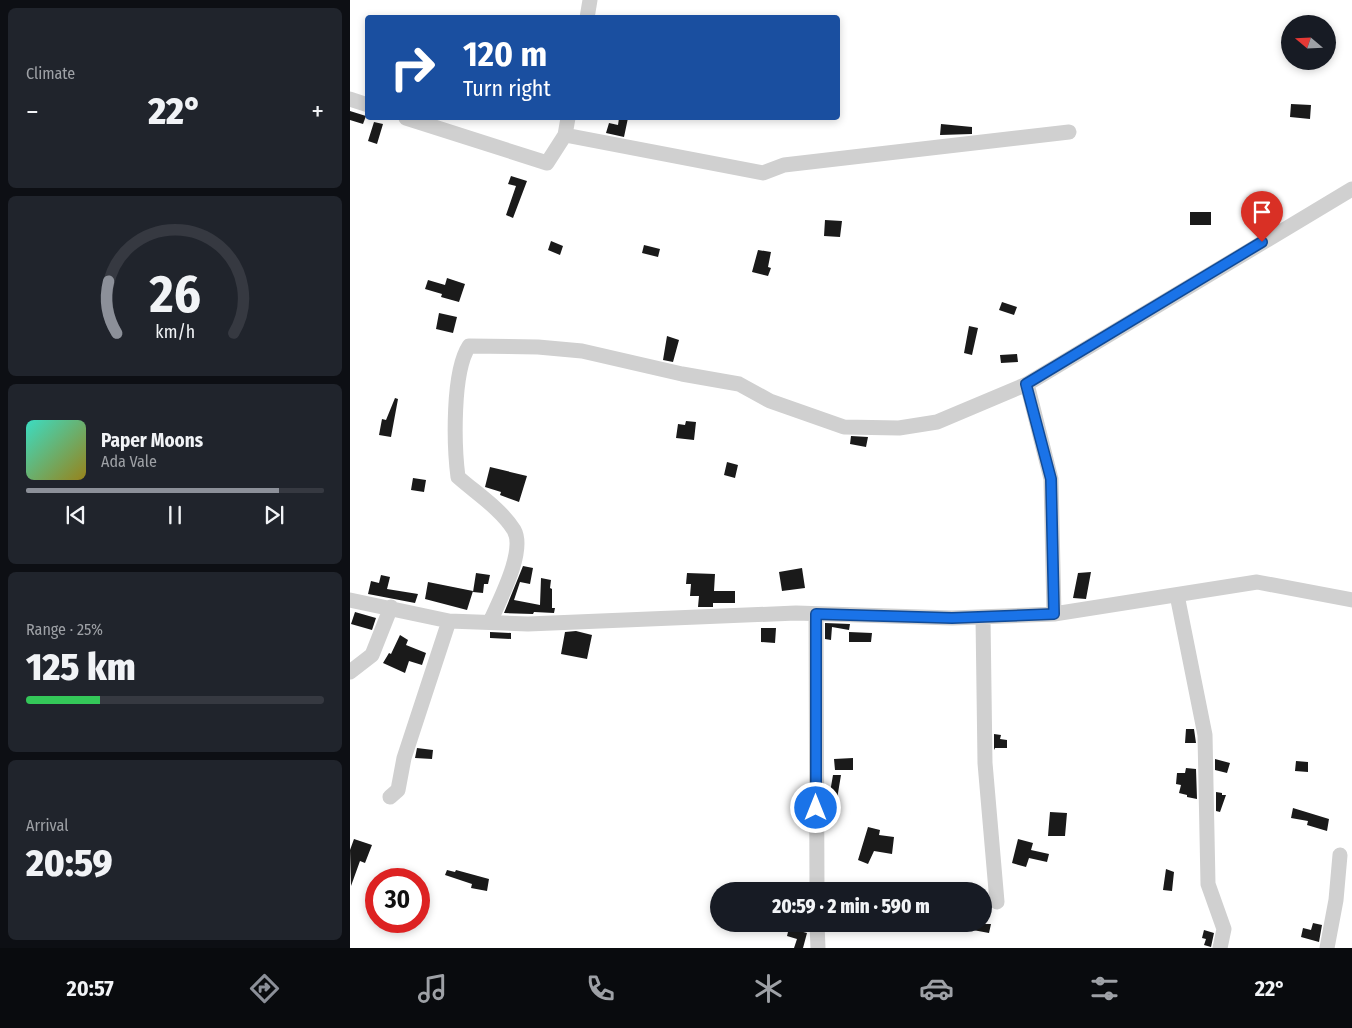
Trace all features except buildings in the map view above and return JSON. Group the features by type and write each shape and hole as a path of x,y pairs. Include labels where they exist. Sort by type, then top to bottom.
{"street":[{"path":"588,15 590,0"},
{"path":"350,99 365,104"},
{"path":"412,120 547,164 565,135 568,120"},
{"path":"565,135 762,173 784,165 1069,132"},
{"path":"490,622 517,558 515,532 500,514 458,477 455,455 457,390 464,354 469,346 538,347 582,351 682,374 739,384 770,401 844,427 899,428 937,422 1026,384 1352,189"},
{"path":"1026,384 1051,479 1054,614"},
{"path":"350,600 391,607 449,621 528,624 816,614 952,618 1054,614 1257,582 1352,600"},
{"path":"1177,595 1204,735 1208,884 1224,929 1220,948"},
{"path":"350,672 372,655 391,607"},
{"path":"816,614 817,882"},
{"path":"983,617 985,763 997,902"},
{"path":"390,797 398,790 404,758 449,621"},
{"path":"1327,948 1336,900 1340,855"},
{"path":"817,932 818,948"}],"route":[{"path":"816,808 816,614 952,618 1054,614 1051,479 1026,384 1262,242"}]}
